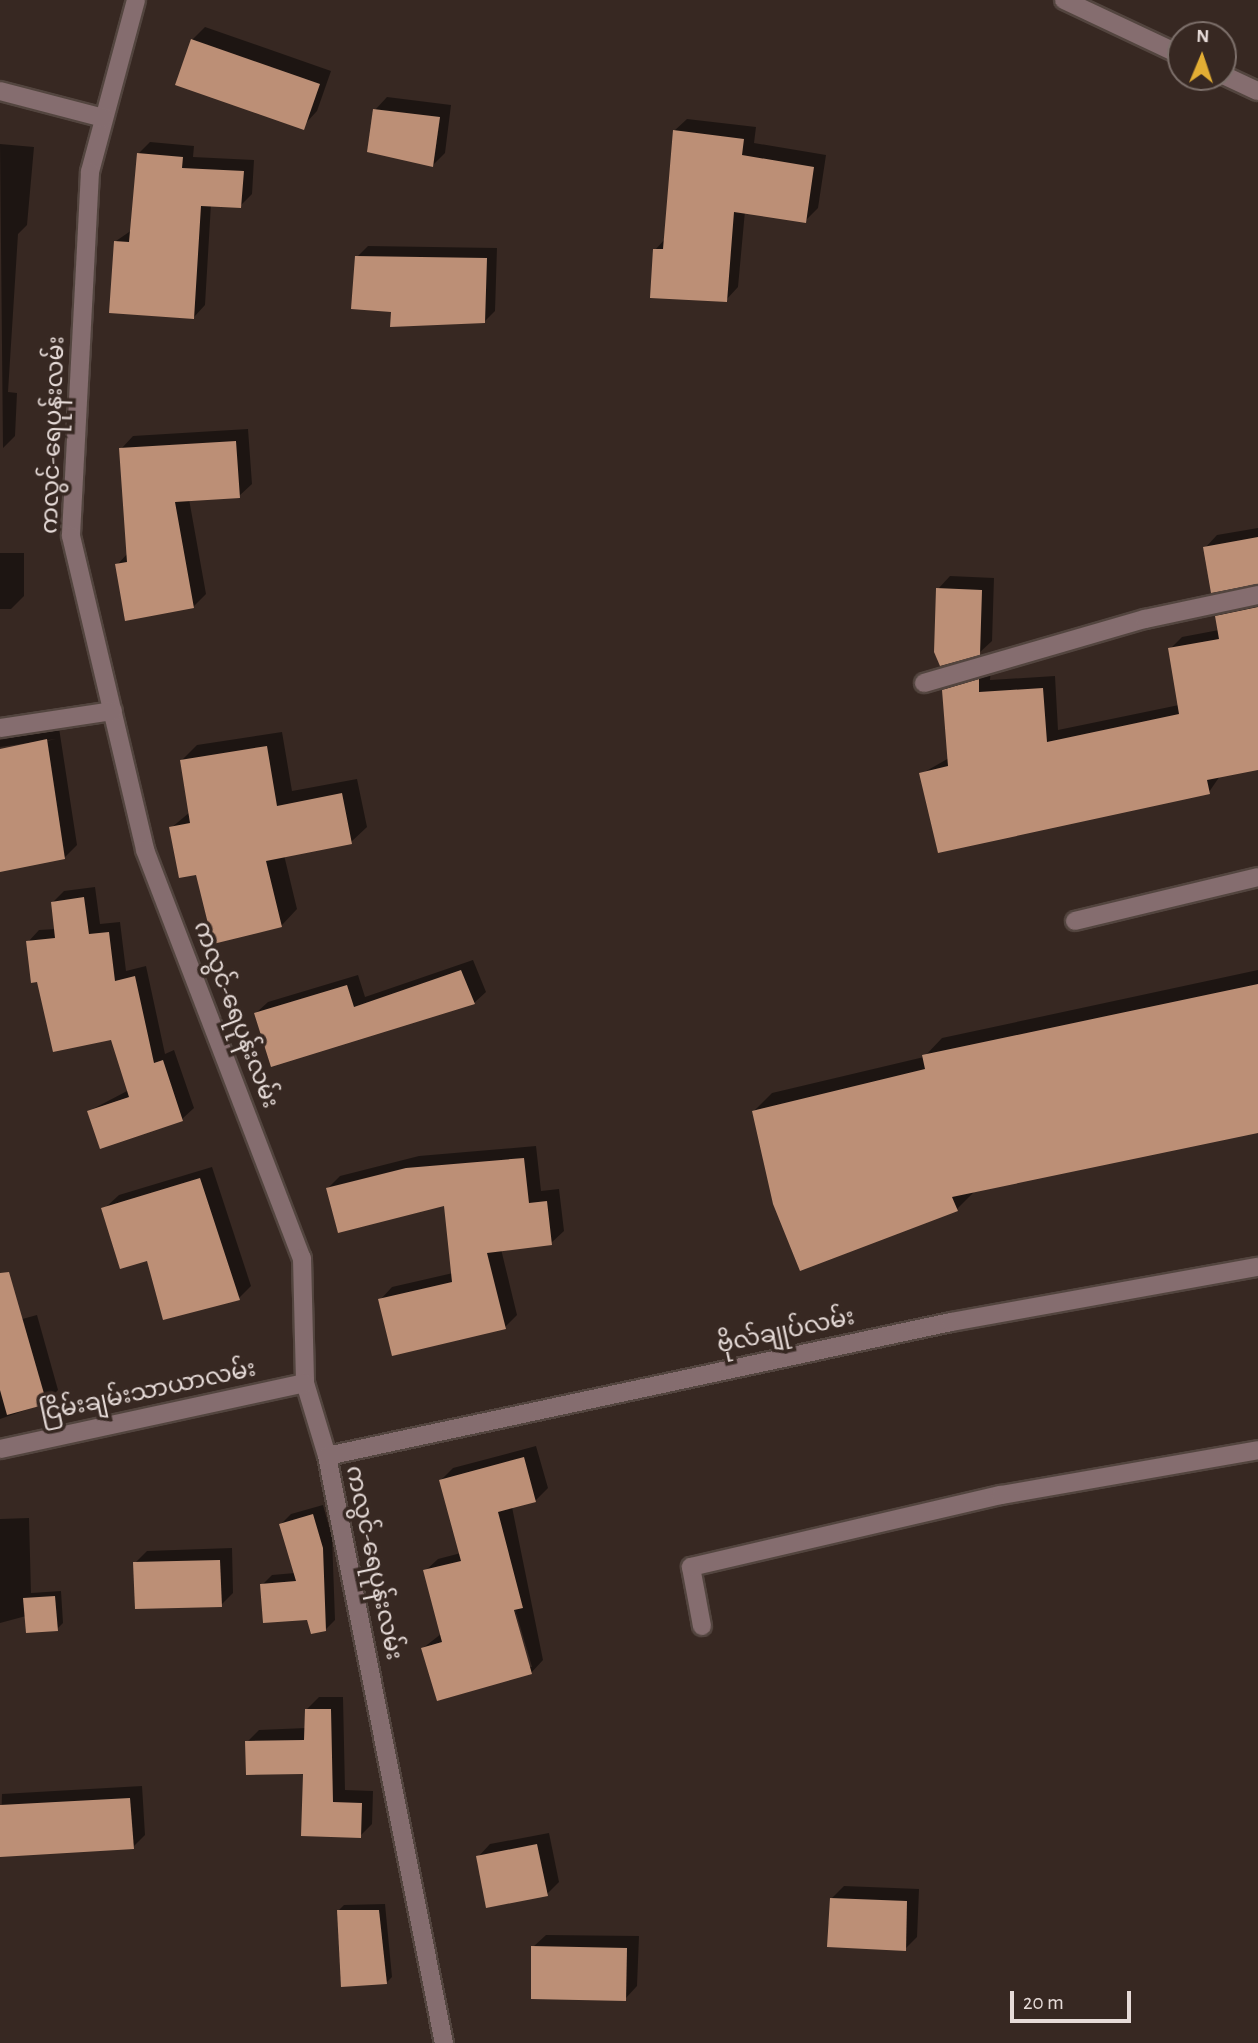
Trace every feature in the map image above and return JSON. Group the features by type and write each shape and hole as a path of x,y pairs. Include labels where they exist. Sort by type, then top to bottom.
{"street":[{"name":"ကလွင်-ရေပုန်းလမ်း","path":"136,0 90,172 71,536 145,850 302,1258 305,1383 327,1456 444,2043"},
{"path":"1064,0 1167,48"},
{"path":"1237,81 1258,91"},
{"path":"0,91 104,118"},
{"path":"924,683 1144,619 1258,595"},
{"path":"0,728 113,711"},
{"path":"1075,921 1258,877"},
{"name":"ဗိုလ်ချုပ်လမ်း","path":"327,1456 951,1322 1258,1267"},
{"name":"ငြိမ်းချမ်းသာယာလမ်း","path":"0,1449 305,1383"},
{"path":"702,1626 691,1567 1001,1495 1258,1450"}],"building":[{"path":"191,39 320,84 304,130 175,85"},
{"path":"373,109 440,117 433,167 367,152"},
{"path":"673,130 744,139 742,155 814,167 806,223 734,212 727,302 650,298 653,249 663,249"},
{"path":"137,153 183,157 182,168 244,171 241,208 201,206 194,319 109,313 114,241 129,242"},
{"path":"355,256 487,258 485,323 390,327 391,312 351,309"},
{"path":"236,441 240,498 175,502 194,608 125,621 115,564 127,562 119,448"},
{"path":"1258,537 1258,584 1211,593 1203,547"},
{"path":"936,588 982,590 980,655 940,666 934,652"},
{"path":"1258,607 1258,770 1207,780 1210,794 938,853 919,773 948,766 942,690 979,679 979,692 1043,688 1047,742 1179,714 1168,648 1219,639 1215,616"},
{"path":"47,739 65,859 0,872 0,749"},
{"path":"267,746 277,806 342,793 352,844 266,861 282,927 213,944 196,875 179,878 169,827 190,823 180,760"},
{"path":"84,897 89,934 109,932 115,981 135,976 154,1063 163,1060 183,1121 100,1149 87,1111 129,1097 111,1040 53,1052 37,982 31,983 26,941 55,938 51,902"},
{"path":"461,970 475,1004 271,1067 254,1013 347,985 354,1007"},
{"path":"1258,984 1258,1133 952,1197 958,1211 800,1271 773,1204 752,1111 925,1069 922,1055"},
{"path":"524,1158 529,1203 547,1201 552,1245 487,1253 506,1329 392,1356 378,1299 452,1282 444,1206 338,1233 326,1188 406,1168"},
{"path":"200,1178 240,1300 163,1320 147,1261 120,1269 101,1208"},
{"path":"9,1272 47,1404 7,1415 0,1390 0,1273"},
{"path":"524,1457 536,1502 498,1512 523,1608 514,1610 532,1674 437,1701 421,1648 442,1642 423,1570 461,1561 439,1480"},
{"path":"313,1514 323,1548 326,1631 311,1634 307,1620 263,1623 260,1584 296,1581 279,1524"},
{"path":"220,1560 222,1607 135,1609 133,1562"},
{"path":"55,1596 58,1631 26,1633 23,1598"},
{"path":"305,1709 331,1709 333,1802 362,1803 361,1838 301,1836 303,1774 246,1775 245,1741 304,1740"},
{"path":"130,1798 134,1849 0,1857 0,1805"},
{"path":"537,1844 548,1896 486,1908 476,1856"},
{"path":"830,1898 907,1901 906,1951 827,1947"},
{"path":"337,1910 379,1910 387,1984 341,1987"},
{"path":"531,1946 627,1948 626,2001 531,1999"}]}
